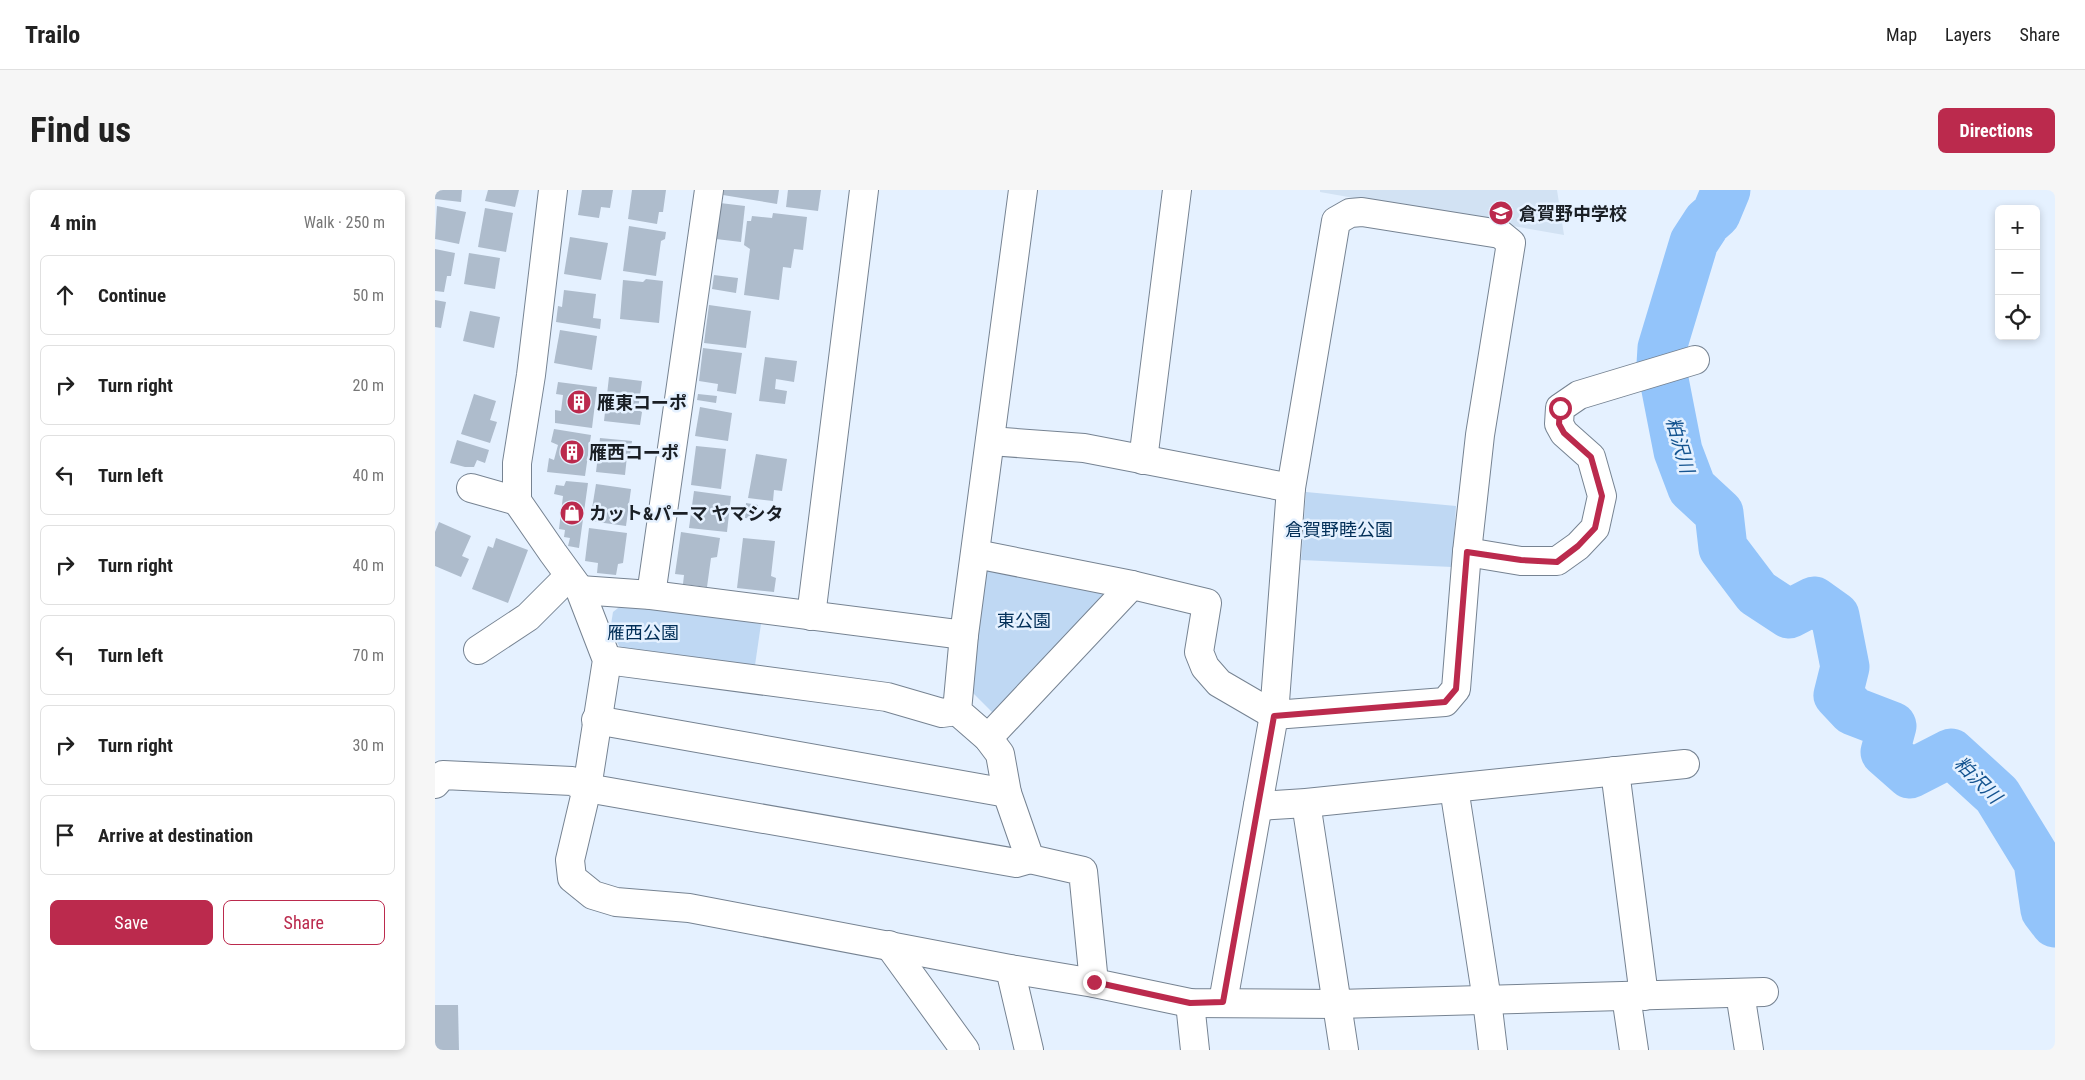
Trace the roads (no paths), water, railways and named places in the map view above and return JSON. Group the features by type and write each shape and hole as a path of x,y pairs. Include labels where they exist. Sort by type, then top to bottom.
{"street":[{"path":"553,190 531,376 517,463 517,501 575,583 607,660 596,720 587,788 569,860 572,878 593,895 616,902 689,908 1010,969 1094,982 1190,1003 1338,1004 1752,993 1749,1050"},
{"path":"651,595 709,190"},
{"path":"811,616 864,190"},
{"path":"957,711 964,636 1023,190"},
{"path":"1143,460 1177,190"},
{"path":"976,554 1132,585 1207,603 1199,652 1205,667 1219,683 1274,716 1445,702 1456,689 1467,552 1480,435 1511,243 1500,234 1362,212 1350,213 1336,221 1291,488 1274,716 1223,1002"},
{"path":"1467,552 1521,560 1557,562 1578,546 1595,528 1602,496 1591,457 1564,433 1559,424 1560,408 1579,395 1695,360"},
{"path":"990,440 1084,448 1291,488"},
{"path":"471,488 517,501"},
{"path":"478,650 575,583 651,595 964,636"},
{"path":"988,738 1132,585"},
{"path":"607,660 887,697 942,713 957,711 988,738 1000,754 1007,793 1031,859"},
{"path":"596,720 1007,793"},
{"path":"1258,806 1306,803 1685,764"},
{"path":"1615,771 1635,996 1634,1050"},
{"path":"435,784 443,775 572,781 587,788 1016,863 1031,859 1083,871 1094,982"},
{"path":"1454,788 1493,1050"},
{"path":"1306,803 1344,1050"},
{"path":"889,945 965,1050"},
{"path":"1010,969 1029,1050"},
{"path":"1190,1003 1195,1050"}],"waterway":[{"name":"粕沢川","path":"1726,190 1716,214 1707,222 1694,242 1662,348 1661,364 1678,451 1692,488 1719,513 1723,548 1757,593 1789,614 1814,601 1835,616 1845,667 1838,695 1853,711 1892,726 1885,752 1910,774 1951,753 1997,795 2038,862 2045,910 2055,923"}],"place":[{"name":"倉賀野中学校","path":"1501,213"},
{"name":"雁東コーポ","path":"579,402"},
{"name":"雁西コーポ","path":"572,452"},
{"name":"カット&パーマ ヤマシタ","path":"572,513"}],"park label":[{"name":"倉賀野睦公園","path":"1339,529"},
{"name":"東公園","path":"1024,620"},
{"name":"雁西公園","path":"643,632"}]}
